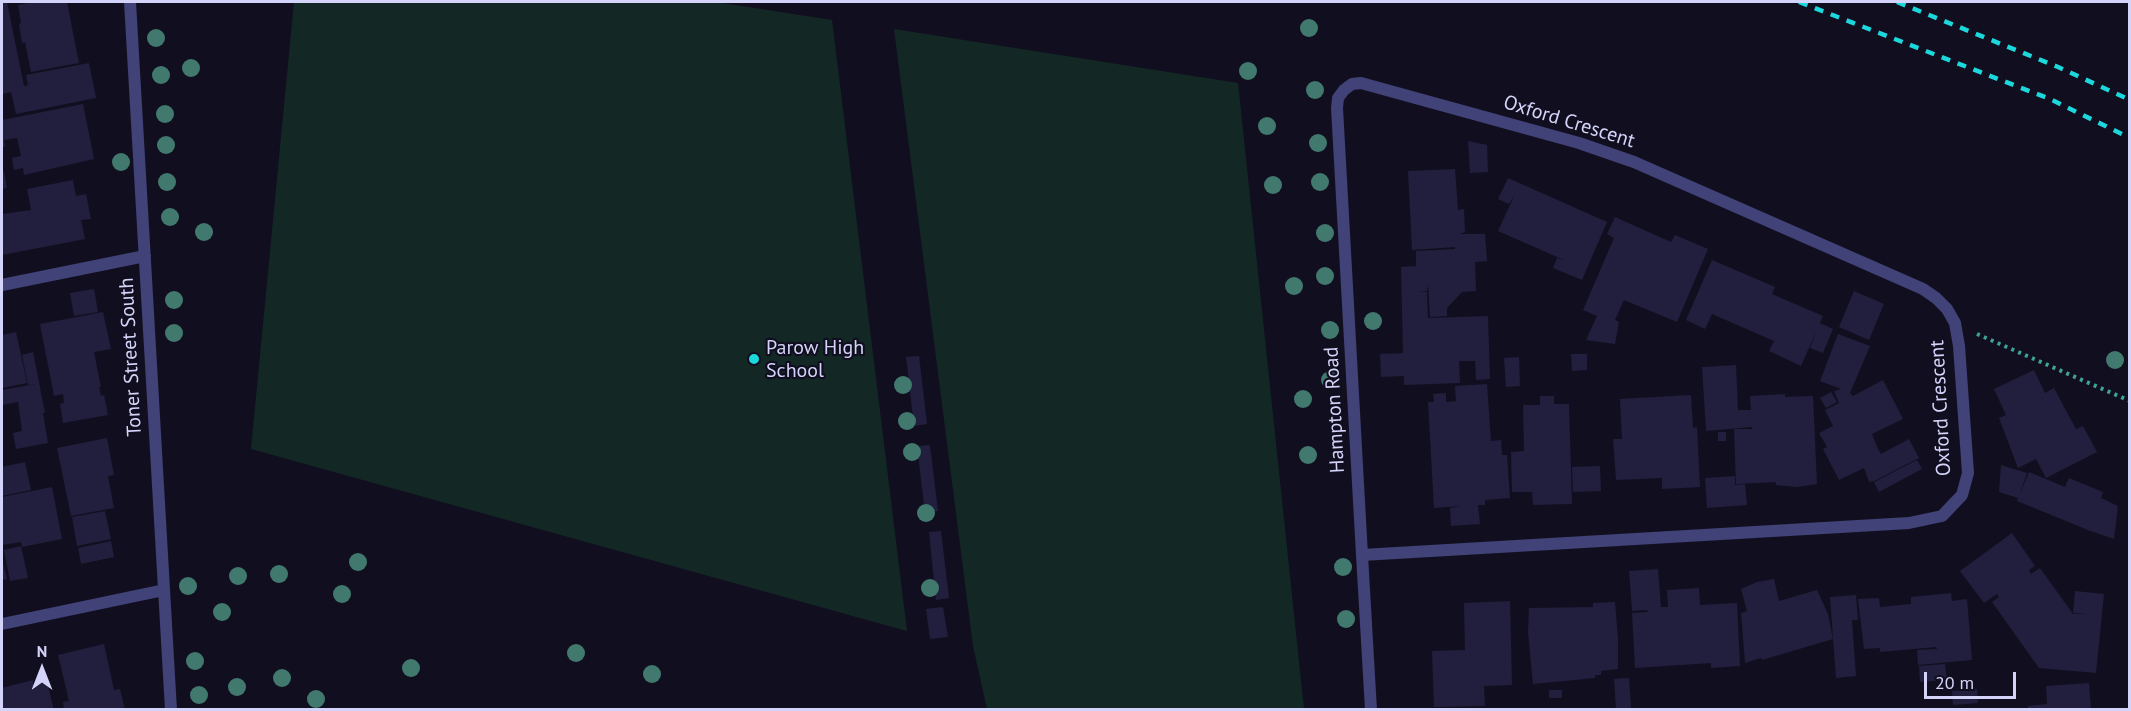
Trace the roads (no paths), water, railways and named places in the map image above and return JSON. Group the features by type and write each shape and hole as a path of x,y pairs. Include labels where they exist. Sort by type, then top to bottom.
{"street":[{"name":"Toner Street South","path":"130,2 171,710"},
{"name":"Oxford Crescent","path":"1337,108 1338,98 1344,90 1352,84 1362,83 1605,151 1923,289 1947,309 1955,324 1959,346 1968,474 1962,495 1942,516 1909,523 1362,555"},
{"name":"Hampton Road","path":"1337,108 1371,710"},
{"path":"2,285 145,256"},
{"path":"2,624 164,590"}],"railway":[{"path":"1799,2 2050,99 2130,138"},
{"path":"1897,2 2058,67 2130,100"}],"place":[{"name":"Parow High School","path":"754,359"}]}
